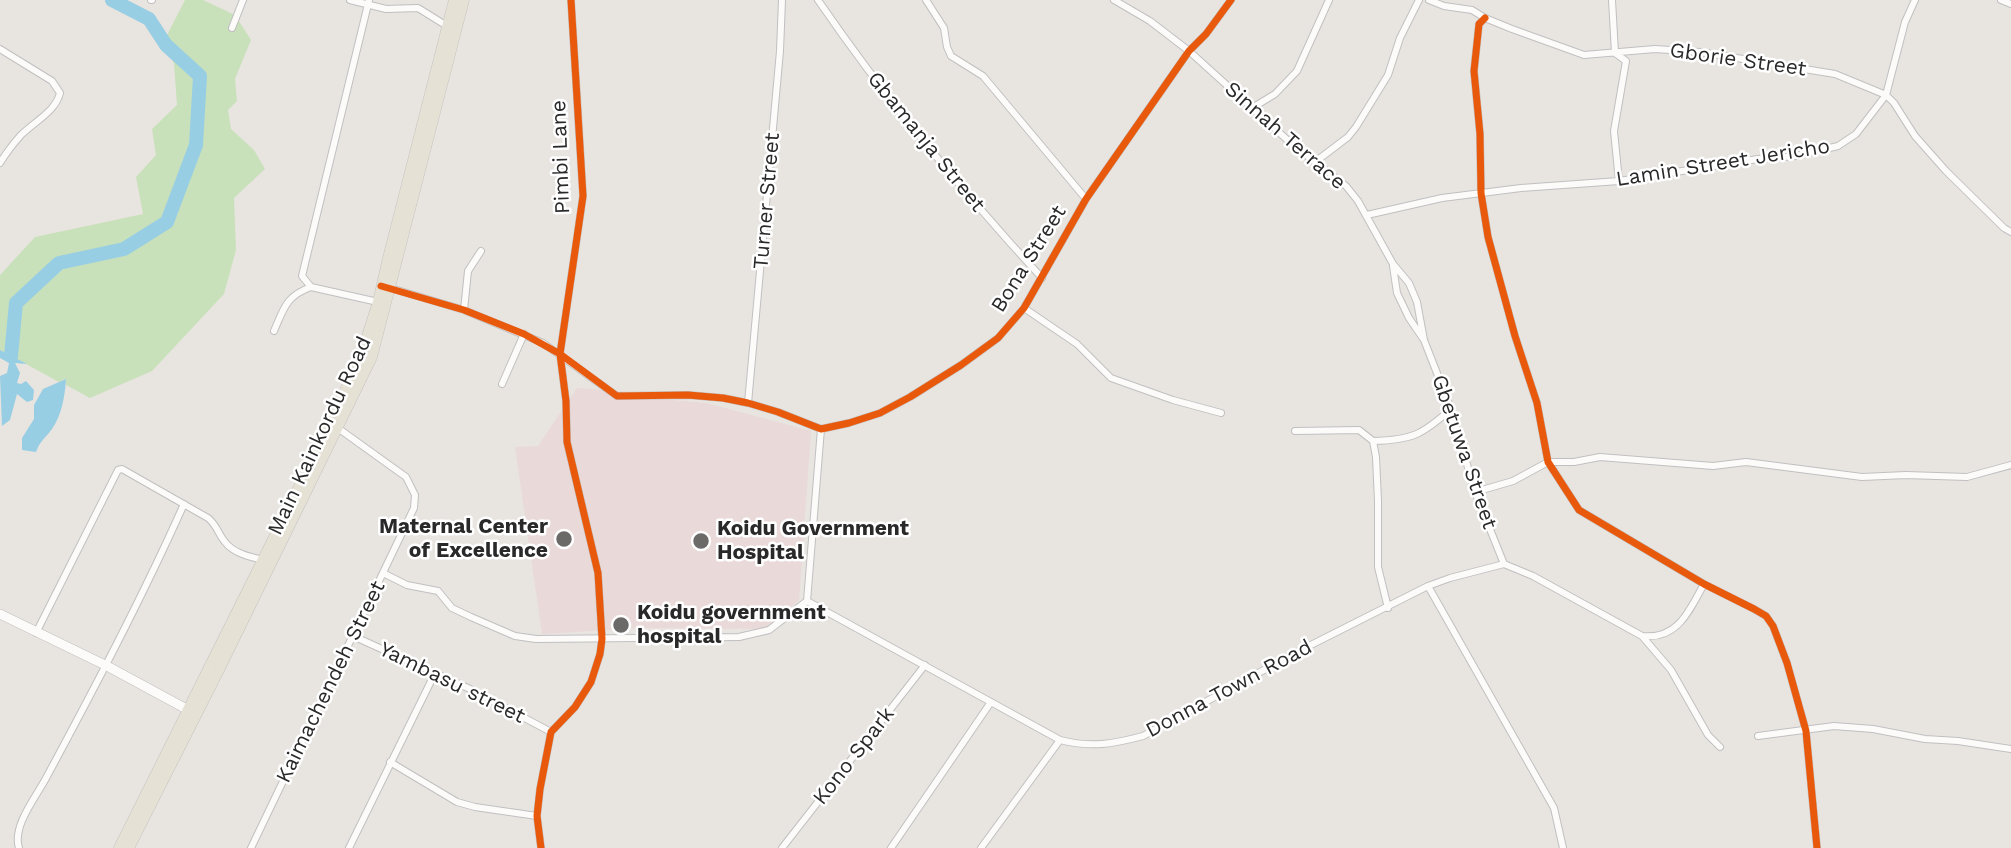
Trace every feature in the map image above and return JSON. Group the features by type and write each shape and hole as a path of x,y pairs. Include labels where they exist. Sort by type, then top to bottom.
{"main road":[{"name":"Main Kainkordu Road","path":"335,425 378,302 397,262 454,0"},
{"name":"Main Kainkordu Road","path":"386,287 435,94 464,0"},
{"path":"119,848 192,712 335,425 372,357 386,287"},
{"name":"Main Kainkordu Road","path":"243,611 263,560 300,495"},
{"path":"0,614 107,666 192,712"},
{"path":"129,848 192,712"}],"street":[{"path":"232,28 243,0"},
{"path":"350,0 368,2 386,9 418,8 447,26"},
{"name":"Pimbi Lane","path":"551,732 575,707 591,682 602,639 598,573 568,442 561,354 583,195 571,0"},
{"name":"Turner Street","path":"748,403 780,51 782,0"},
{"name":"Gbamanja Street","path":"818,0 919,137 981,212 1042,278"},
{"path":"926,0 944,28 951,55 983,76 1086,200"},
{"name":"Sinnah Terrace","path":"1114,0 1189,51 1252,108 1346,186 1367,215 1393,264 1413,290 1423,340"},
{"name":"Bona Street","path":"821,429 880,412 910,397 998,338 1024,308 1086,200 1189,51 1206,34 1231,0"},
{"path":"1252,108 1275,94 1297,71 1329,0"},
{"path":"1315,162 1348,137 1356,127 1388,75 1400,38 1419,0"},
{"name":"Gborie Street","path":"1429,0 1444,6 1472,10 1485,19 1584,55 1655,49 1700,52 1835,74 1886,95"},
{"path":"1472,10 1476,0"},
{"path":"1612,0 1615,53 1626,61 1614,131 1619,181"},
{"name":"Lamin Street Jericho","path":"1367,215 1417,202 1481,192 1619,181 1825,151 1838,146 1856,134 1886,95 1905,22 1915,0"},
{"path":"2001,0 2011,4"},
{"path":"311,287 302,276 368,2"},
{"path":"1485,19 1479,24 1474,71 1480,134 1481,192 1489,237 1536,403 1548,462 1579,510 1704,584 1766,616 1773,626 1807,731 1817,848"},
{"path":"0,49 58,86 61,93 59,99 22,134 0,163"},
{"path":"1886,95 1915,136 1946,171 2011,232"},
{"path":"464,310 468,271 481,251"},
{"name":"Sinnah Terrace","path":"1393,264 1397,293 1423,340"},
{"path":"274,331 289,299 296,292 311,287 378,302"},
{"path":"383,573 407,585 438,591 452,608 515,636 536,639 696,639 758,635 769,630 807,601 821,429 748,403 688,395 617,396 561,354 524,334 464,310 386,287"},
{"path":"1024,308 1077,344 1111,378 1221,413"},
{"path":"502,384 524,334"},
{"name":"Gbetuwa Street","path":"1423,340 1451,409 1475,492 1504,564"},
{"path":"1295,431 1359,430 1373,441 1406,440 1432,426 1451,409"},
{"name":"Kaimachendeh Street","path":"251,848 414,508 413,488 406,477 335,425"},
{"path":"1373,441 1378,501 1377,567 1388,608"},
{"path":"1475,492 1513,481 1548,462 1574,462 1600,457 1713,466 1746,462 1862,477 1967,477 2011,466"},
{"path":"36,632 118,470 122,469 215,523 223,541 230,548 263,560"},
{"path":"19,848 18,836 32,803 107,666 184,504"},
{"path":"1504,564 1533,576 1642,636 1656,638 1675,629 1704,584"},
{"name":"Donna Town Road","path":"807,601 1060,740 1083,746 1103,745 1143,736 1295,653 1428,586 1504,564"},
{"path":"1428,586 1554,808 1563,848"},
{"name":"Yambasu street","path":"353,636 470,689 551,732"},
{"path":"1642,636 1671,670 1708,735 1720,747"},
{"name":"Kono Spark","path":"782,848 925,665"},
{"path":"349,848 435,673"},
{"path":"891,848 991,702"},
{"path":"1758,736 1834,726 2011,749"},
{"path":"541,848 537,816 551,732"},
{"path":"981,848 1060,740"},
{"path":"390,762 457,802 537,816"}],"shaded area":[{"name":"Koidu Government Hospital","path":"577,388 644,393 672,400 707,403 811,431 799,600 767,629 643,628 542,634 515,447 538,446"}],"green space":[{"path":"185,0 203,0 235,15 251,40 235,79 237,101 228,110 231,129 254,150 265,169 234,198 236,250 224,294 152,371 90,398 66,385 65,379 59,382 0,350 0,275 35,237 143,214 136,177 156,155 152,129 177,105 174,64 164,41"}],"water":[{"path":"0,350 27,364 15,363 20,373 17,383 26,381 34,390 33,400 27,402 17,394 10,420 2,426 0,376 7,373 9,363 0,358"},
{"path":"66,379 62,405 50,432 36,452 22,450 22,438 34,419 34,405 43,389"}],"waterway":[{"path":"11,356 16,303 59,263 124,249 167,222 196,145 200,76 166,45 149,19 112,0"}],"cycle path":[{"path":"541,848 537,816 551,732 575,707 591,682 602,639 598,573 567,442 566,401 560,354 583,196 571,0"},
{"path":"381,286 464,310 524,334 560,354 617,396 688,395 723,398 778,412 821,429 880,413 961,365 998,338 1024,308 1086,199 1189,51 1206,34 1231,0"},
{"path":"1485,18 1479,24 1474,71 1480,134 1481,193 1488,237 1515,336 1537,403 1548,462 1579,510 1704,584 1766,616 1773,626 1787,663 1806,731 1817,848"}],"place":[{"name":"Maternal Center of Excellence","path":"564,539"},
{"name":"Koidu Government Hospital","path":"701,541"},
{"name":"Koidu government hospital","path":"621,625"}]}
